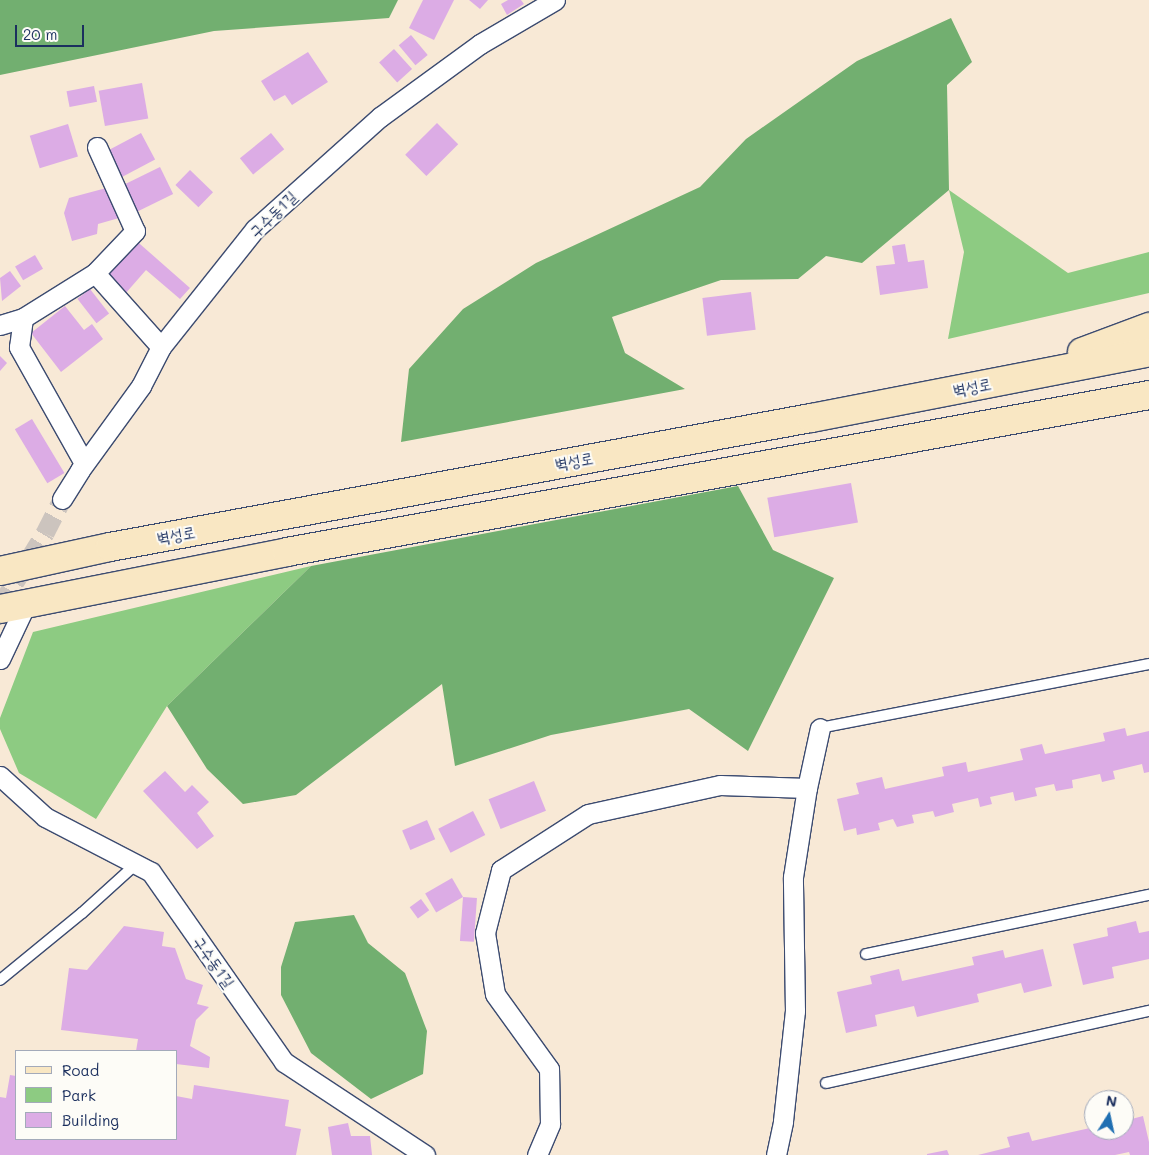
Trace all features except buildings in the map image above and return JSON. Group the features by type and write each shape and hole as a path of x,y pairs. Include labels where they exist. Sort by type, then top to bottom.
{"main road":[{"path":"1000,381 1149,327"},
{"name":"벽성로","path":"0,571 110,547 1149,352"},
{"path":"0,609 27,602 287,552 1149,395"},
{"path":"1057,412 1149,406"}],"street":[{"name":"구수동1길","path":"62,499 84,463 141,386 161,347 255,229 380,117 480,44 556,0"},
{"path":"0,325 23,318 95,273 135,231 97,147"},
{"path":"95,273 161,347"},
{"path":"23,318 19,347 84,463"},
{"path":"0,659 27,602"},
{"path":"776,1155 783,1121 795,1011 793,877 807,788 820,728"},
{"name":"구수동1길","path":"0,776 45,817 151,872 284,1062 425,1155"},
{"path":"537,1155 550,1124 549,1069 494,994 485,933 501,870 588,814 720,785 807,788"}],"lane":[{"path":"820,728 1149,664"},
{"path":"0,980 136,864"},
{"path":"866,954 1149,895"},
{"path":"826,1082 1149,1011"}],"green space":[{"path":"0,0 398,0 389,18 214,31 0,75"},
{"path":"951,18 972,62 947,85 949,190 862,263 826,256 798,279 721,280 612,317 625,353 685,389 401,442 409,369 463,309 536,263 700,187 746,139 857,61"},
{"path":"949,190 1068,273 1149,252 1149,293 948,339 964,252"},
{"path":"738,486 773,550 834,578 748,751 689,709 551,735 455,766 442,684 296,795 243,804 207,769 167,706 311,566"},
{"path":"311,566 167,706 96,819 19,773 0,729 0,718 33,632"},
{"path":"354,915 368,943 405,973 427,1031 423,1074 371,1099 311,1053 281,995 281,967 295,922"}],"tunnel":[{"path":"0,606 45,533 62,499"}]}
